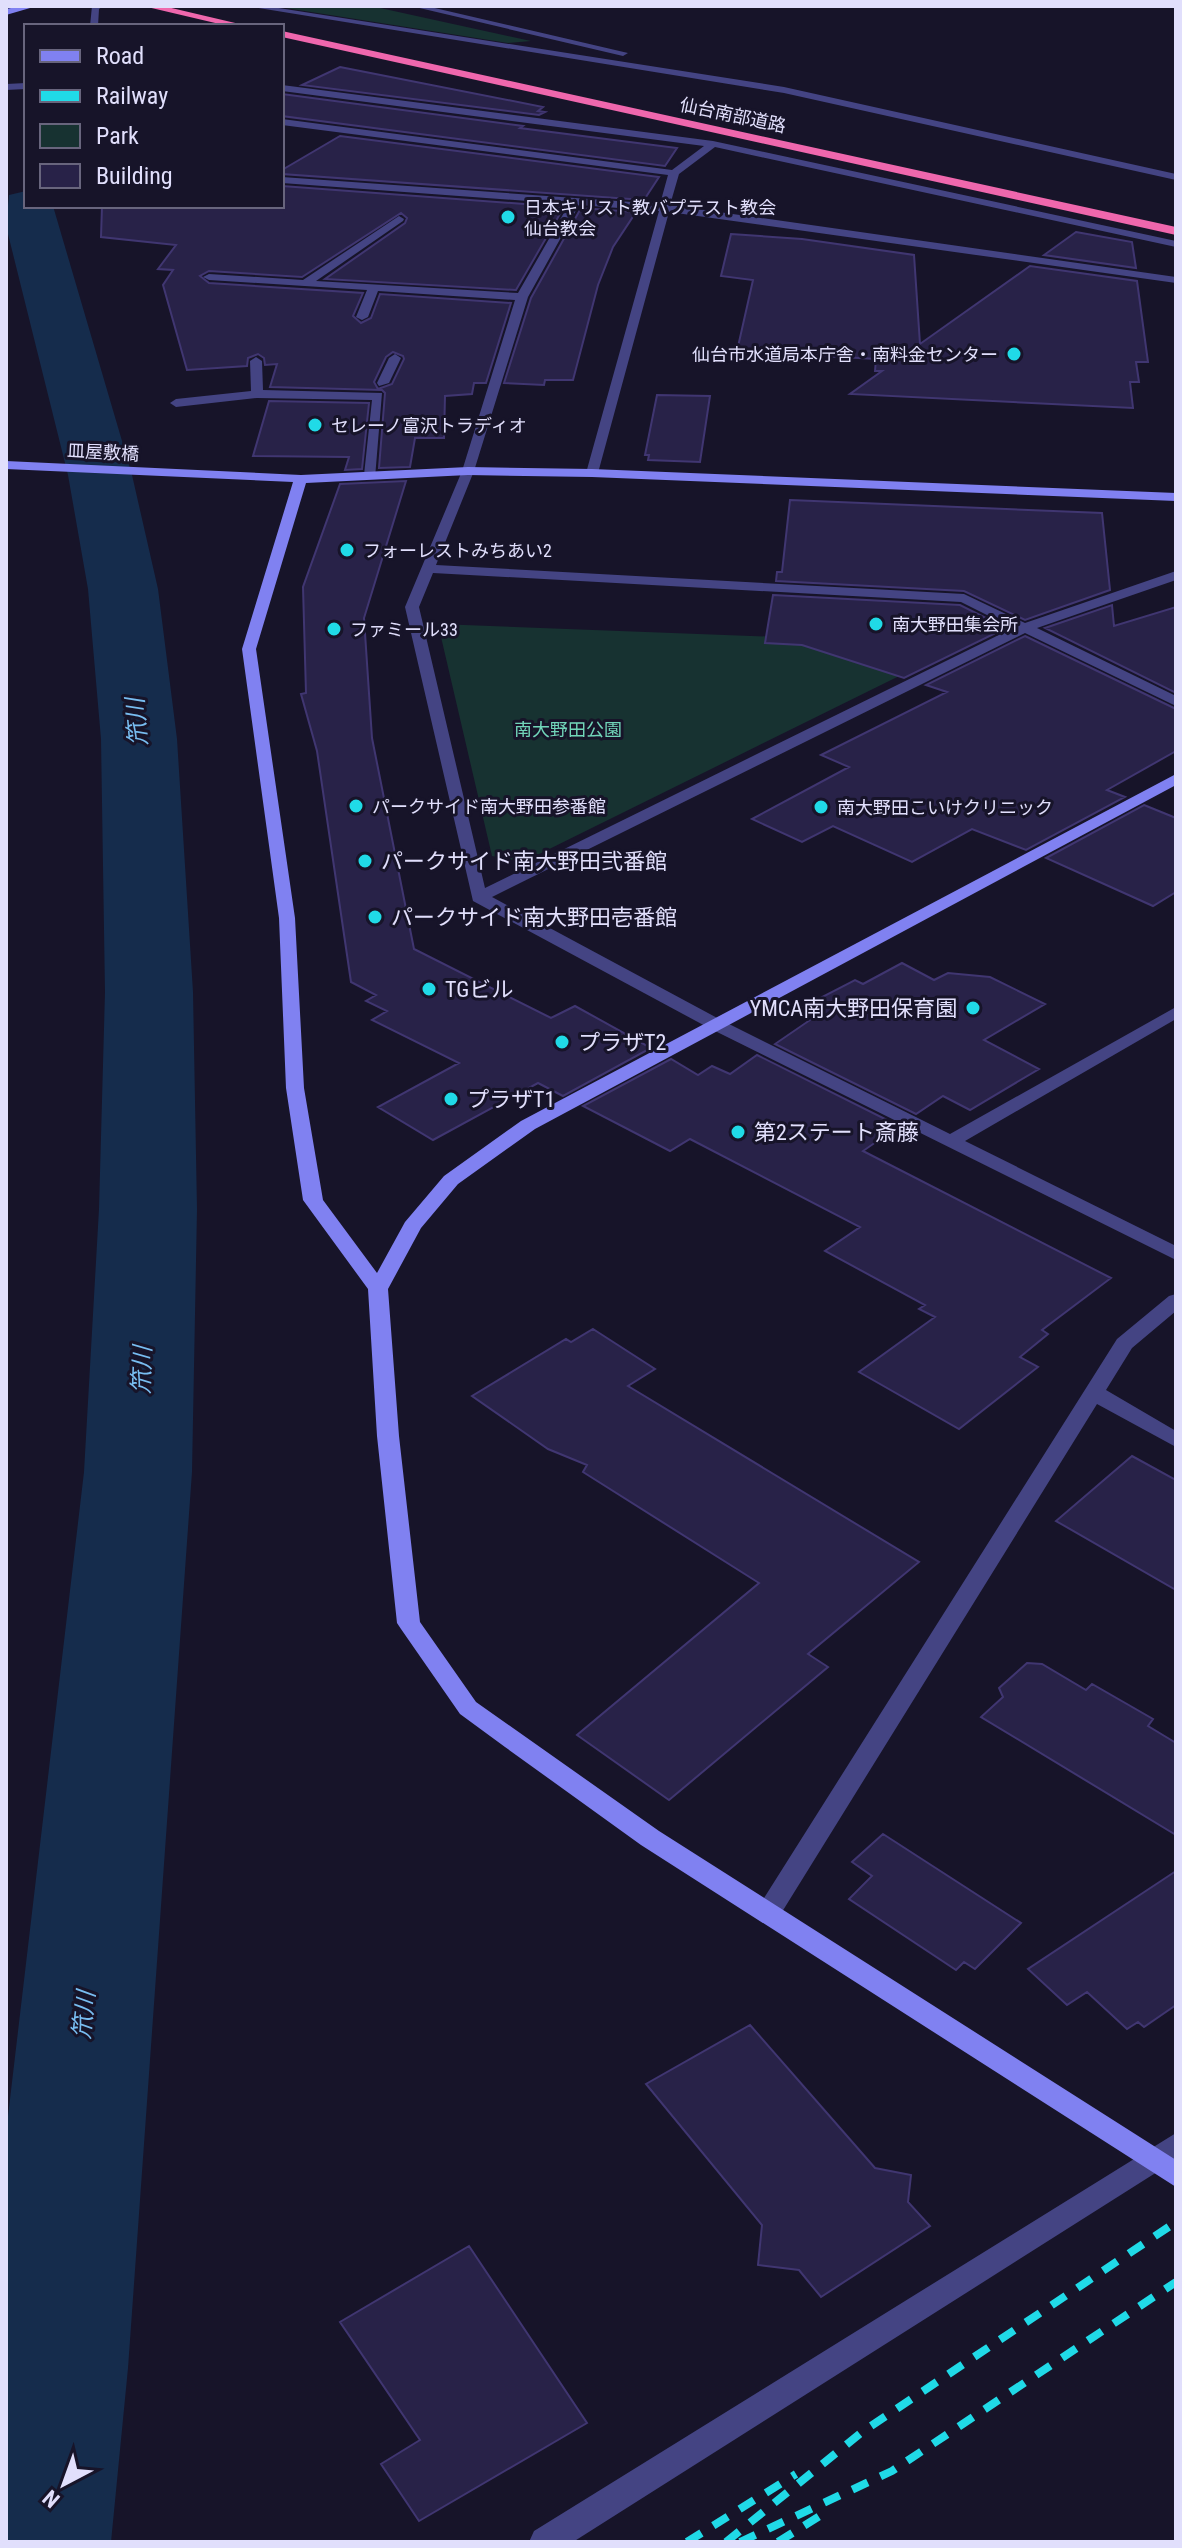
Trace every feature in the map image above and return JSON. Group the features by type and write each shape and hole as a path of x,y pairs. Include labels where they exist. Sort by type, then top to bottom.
{"highway":[{"path":"148,6 234,24"},
{"name":"仙台南部道路","path":"284,34 1176,231"},
{"name":"仙台南部道路","path":"284,34 1115,204"}],"street":[{"path":"6,12 33,6"},
{"path":"94,24 95,8 99,6"},
{"path":"250,6 784,90 1176,177"},
{"path":"415,6 674,64 707,77"},
{"path":"284,88 713,144 1176,244"},
{"path":"284,122 674,173"},
{"path":"592,473 674,173 713,144"},
{"path":"284,180 666,208 1176,280"},
{"path":"576,201 522,297 468,471 412,607 479,897 715,1024 1176,1254"},
{"path":"305,283 399,219"},
{"path":"209,277 522,297"},
{"path":"362,317 373,289"},
{"path":"370,475 381,389 395,358"},
{"path":"256,361 257,394"},
{"path":"176,403 257,394 381,389"},
{"name":"皿屋敷橋","path":"6,465 301,479 468,471 592,473 1176,497"},
{"path":"301,479 249,649 287,918 295,1088 313,1200 378,1289"},
{"path":"428,569 964,598 1176,702"},
{"path":"479,897 1026,627 1176,575"},
{"path":"545,2542 1168,2160 650,1838 468,1708 409,1623 388,1436 378,1289 412,1226 451,1180 528,1125 1176,779"},
{"path":"952,1141 1176,1012"},
{"path":"768,1913 1124,1344 1176,1300"},
{"path":"1094,1393 1176,1440"}],"green space":[{"path":"273,6 371,6 531,41 508,43"},
{"name":"南大野田公園","path":"438,624 964,644 523,862 492,856"}],"building":[{"path":"340,67 543,107 538,111 545,112 539,115 302,85"},
{"path":"284,94 677,148 665,166 284,116"},
{"path":"340,136 659,177 644,200 284,174 284,169"},
{"path":"284,186 564,207 516,290 325,279 405,223 407,218 401,213 302,277 209,271 200,276 209,283 363,293 353,316 361,323 371,318 380,294 511,303 486,383 474,383 472,394 445,396 444,438 415,438 410,467 379,468 385,393 382,390 270,387 277,364 265,365 264,358 258,354 248,358 247,366 187,370 163,285 173,270 158,269 176,245 101,237 102,208 284,208","holes":["393,352 404,359 392,384 378,389 374,382 386,357"]},
{"path":"581,208 636,212 613,247 598,285 573,380 545,380 544,385 504,383 531,298"},
{"path":"1076,232 1132,242 1136,268 1044,255"},
{"path":"731,234 802,239 914,255 920,344 1030,266 1137,281 1148,362 1136,362 1139,382 1130,382 1133,408 850,394 882,371 875,371 876,359 737,351 753,280 721,276"},
{"path":"657,395 710,396 700,462 648,460 649,455 645,455"},
{"name":"セレーノ富沢トラディオ","path":"269,401 369,403 362,469 345,470 349,457 253,456"},
{"path":"406,481 364,618 372,738 414,949 551,1018 575,1006 651,1048 563,1096 538,1083 433,1140 378,1107 459,1063 372,1020 387,1011 366,1001 376,995 351,982 317,751 301,694 306,693 303,587 340,484"},
{"path":"790,500 1102,513 1110,590 1025,620 964,591 776,581 777,572 782,572"},
{"path":"773,595 960,605 1006,628 904,678 802,645 765,643"},
{"path":"1112,605 1114,626 1176,607 1176,693 1045,628"},
{"path":"1025,636 1176,709 1176,751 1107,790 1125,797 1026,850 972,829 912,862 833,826 802,842 752,819 849,767 821,755 947,692 926,685"},
{"path":"1144,805 1176,818 1176,892 1153,906 1046,858"},
{"path":"902,963 934,980 948,973 990,977 1045,1004 984,1040 1039,1069 970,1110 943,1096 916,1114 775,1044 813,1018 797,1010 855,980 863,984"},
{"path":"757,1055 899,1126 863,1151 1111,1278 1042,1330 1048,1334 1020,1357 1038,1367 959,1429 859,1372 935,1317 919,1309 925,1305 825,1251 860,1227 690,1139 670,1151 583,1106 671,1059 698,1075 712,1066 730,1074"},
{"path":"593,1329 655,1369 628,1386 919,1562 808,1654 828,1667 669,1800 577,1735 759,1583 583,1472 587,1465 548,1449 472,1396 566,1339 571,1342"},
{"path":"1132,1456 1176,1480 1176,1590 1056,1521"},
{"path":"1027,1663 1042,1664 1086,1690 1092,1684 1153,1719 1148,1726 1176,1743 1176,1835 981,1717 1003,1697 999,1688"},
{"path":"883,1834 1021,1923 975,1969 964,1962 956,1970 849,1899 872,1876 852,1862"},
{"path":"1176,1871 1176,2005 1144,2027 1138,2022 1127,2029 1087,1992 1067,2005 1028,1969"},
{"path":"750,2025 875,2168 911,2175 908,2202 930,2226 821,2297 799,2270 758,2265 762,2225 646,2084"},
{"path":"469,2246 587,2423 419,2521 381,2464 420,2440 340,2322"}],"waterway":[{"name":"笊川","path":"28,208 100,475 123,589 139,739 149,992 148,1209 138,1472 53,2368 32,2542"}],"railway":[{"path":"726,2542 862,2432 1176,2222"},
{"path":"740,2542 892,2471 1176,2282"},
{"path":"687,2542 796,2474"},
{"path":"778,2542 826,2512"}],"place":[{"name":"日本キリスト教バプテスト教会 仙台教会","path":"508,217"},
{"name":"仙台市水道局本庁舎・南料金センター","path":"1014,354"},
{"name":"セレーノ富沢トラディオ","path":"315,425"},
{"name":"フォーレストみちあい2","path":"347,550"},
{"name":"南大野田集会所","path":"876,624"},
{"name":"ファミール33","path":"334,629"},
{"name":"パークサイド南大野田参番館","path":"356,806"},
{"name":"南大野田こいけクリニック","path":"821,807"},
{"name":"パークサイド南大野田弐番館","path":"365,861"},
{"name":"パークサイド南大野田壱番館","path":"375,917"},
{"name":"TGビル","path":"429,989"},
{"name":"YMCA南大野田保育園","path":"973,1008"},
{"name":"プラザT2","path":"562,1042"},
{"name":"プラザT1","path":"451,1099"},
{"name":"第2ステート斎藤","path":"738,1132"}]}
